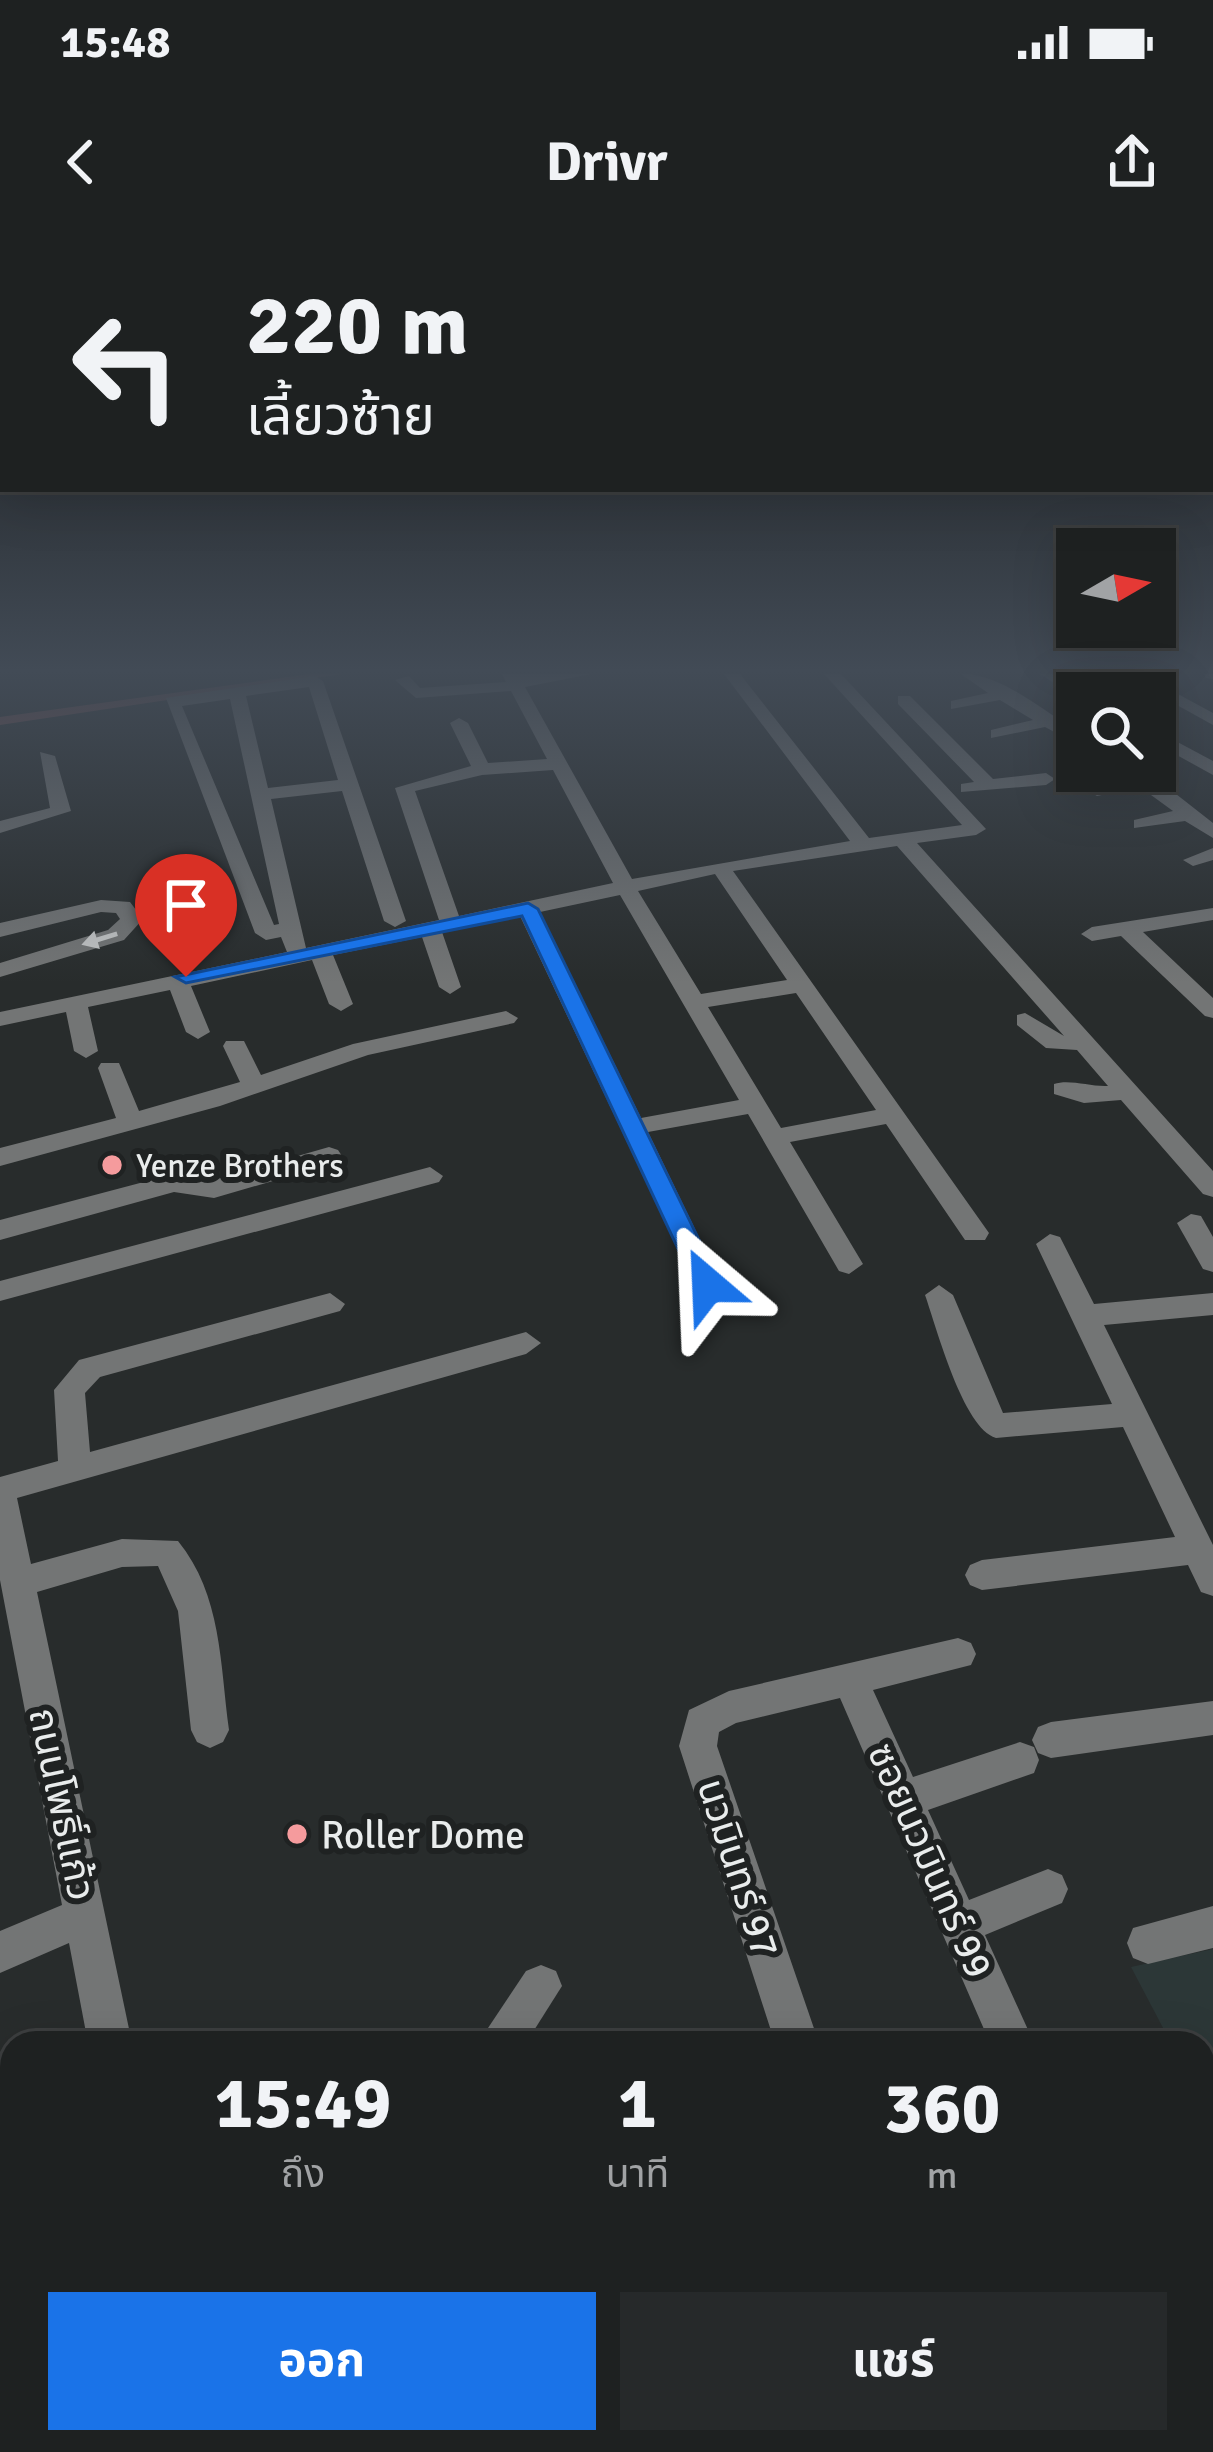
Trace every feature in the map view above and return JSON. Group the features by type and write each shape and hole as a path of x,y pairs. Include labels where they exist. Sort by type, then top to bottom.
{"street":[{"path":"0,827 61,812 52,777"},
{"path":"225,777 239,796 279,889 277,931"},
{"path":"239,777 250,894 341,1004"},
{"path":"347,777 394,921"},
{"path":"448,777 404,788 441,927 450,987"},
{"path":"564,777 849,1264"},
{"path":"812,777 864,845"},
{"path":"0,1019 720,867 976,829 933,777"},
{"path":"980,777 989,786"},
{"path":"946,791 1022,777"},
{"path":"239,796 349,784"},
{"path":"1161,792 1213,832"},
{"path":"1142,824 1190,814"},
{"path":"903,840 1213,1188"},
{"path":"720,867 974,1233"},
{"path":"250,894 279,889"},
{"path":"0,930 101,906 122,907 132,919 116,935 0,970"},
{"path":"528,909 708,1285"},
{"path":"1092,934 1213,914"},
{"path":"1126,928 1213,1010"},
{"path":"1178,977 1213,971"},
{"path":"178,979 198,1032"},
{"path":"696,1002 802,985"},
{"path":"75,1002 86,1052"},
{"path":"0,1156 211,1100 252,1082 362,1048 506,1018"},
{"path":"1025,1020 1054,1043 1083,1043"},
{"path":"235,1046 252,1082"},
{"path":"110,1068 130,1122"},
{"path":"1063,1089 1084,1095 1127,1092"},
{"path":"633,1127 756,1105"},
{"path":"775,1137 891,1115"},
{"path":"0,1230 174,1183 214,1189 329,1156"},
{"path":"0,1291 430,1176"},
{"path":"1191,1223 1213,1262"},
{"path":"982,1575 1207,1565 1050,1244"},
{"path":"938,1295 987,1417 996,1426 1132,1414"},
{"path":"75,1468 69,1390 90,1368 330,1304"},
{"path":"1085,1316 1213,1304"},
{"path":"1,1508 75,1468 526,1343"},
{"name":"ถนนโพธิ์แก้ว","path":"1,1508 14,1598 108,2031"},
{"path":"14,1598 122,1552 166,1551 190,1590 210,1730"},
{"path":"849,1677 958,1654"},
{"name":"นวมินทร์ 97","path":"793,2031 698,1746 702,1722 729,1708 849,1677"},
{"name":"ซอยนวมินทร์ 99","path":"849,1677 1007,2031"},
{"path":"904,1798 1035,1750 1213,1718"},
{"path":"959,1925 1048,1889"},
{"path":"0,1952 86,1915"},
{"path":"1148,1943 1213,1927"},
{"path":"509,2031 541,1986"}],"shaded area":[{"path":"1213,1949 1213,2031 1165,2031 1131,1967"}],"place":[{"name":"Yenze Brothers","path":"112,1165"},
{"name":"Roller Dome","path":"297,1834"}],"route":[{"path":"186,977 528,909 708,1285"}]}
